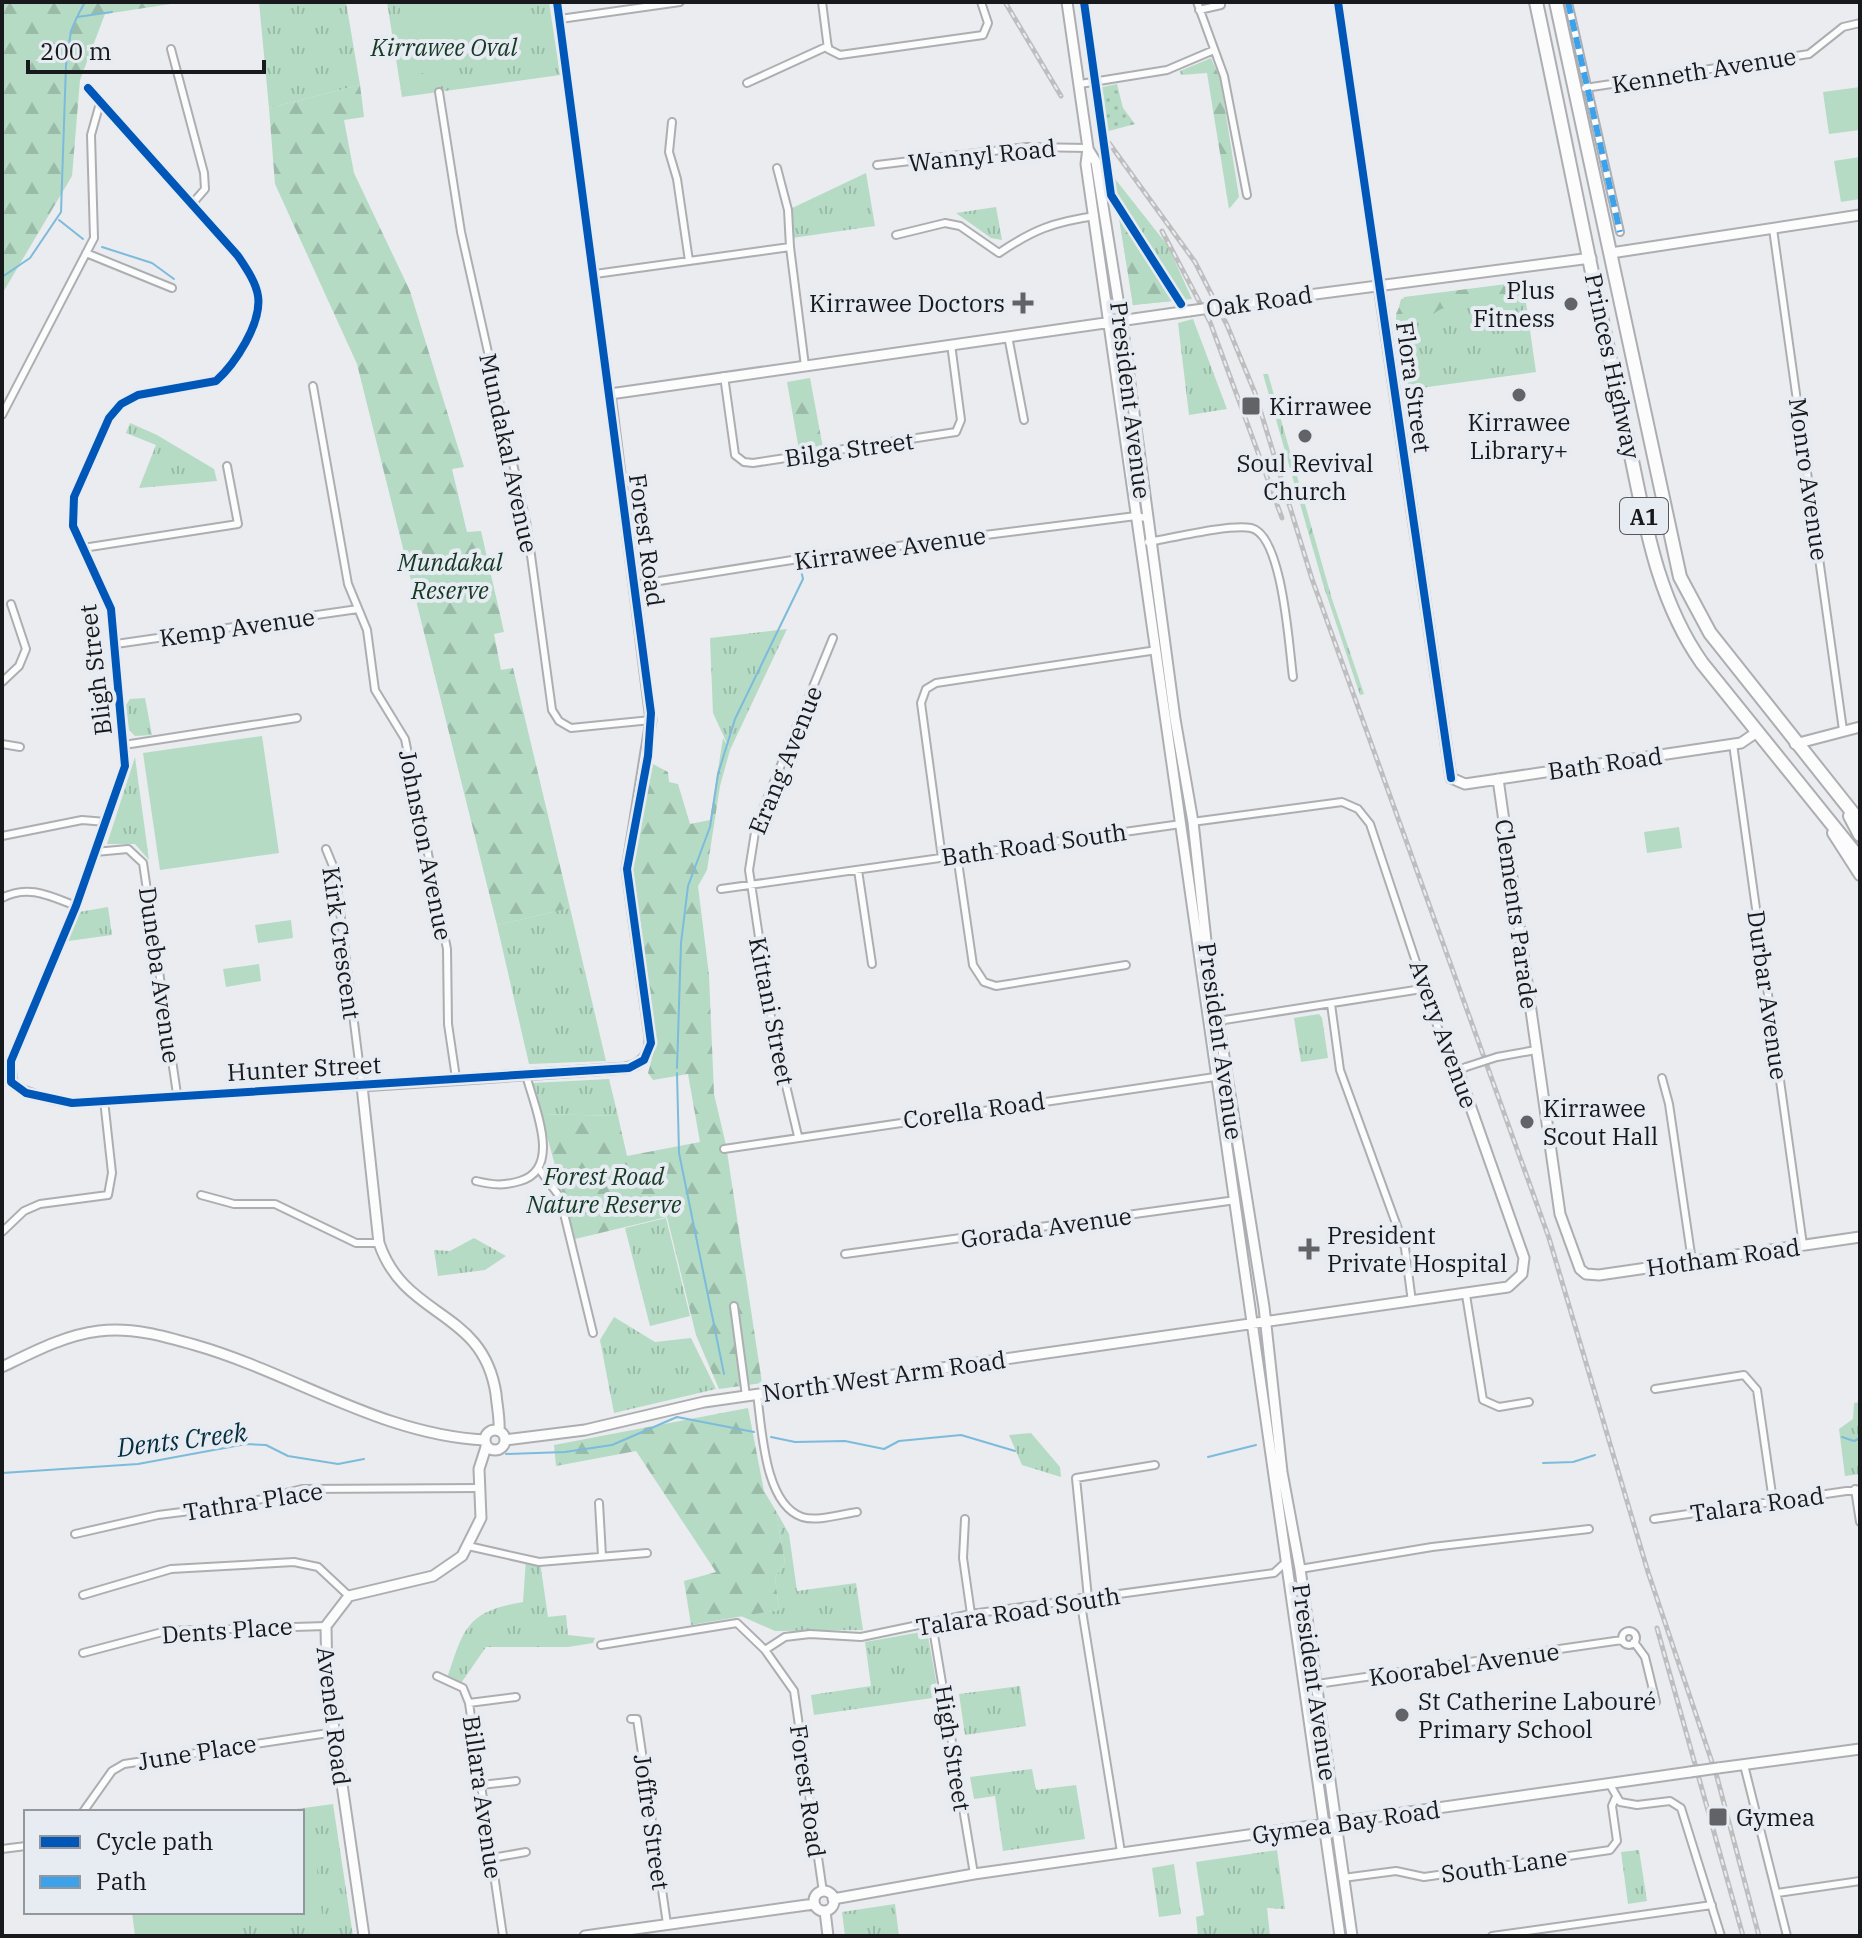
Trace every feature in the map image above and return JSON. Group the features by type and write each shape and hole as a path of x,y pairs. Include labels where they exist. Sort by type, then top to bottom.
{"highway":[{"name":"Princes Highway","path":"1536,2 1636,482 1663,592 1693,650 1860,859"},
{"name":"Princes Highway","path":"1556,2 1680,577 1710,633 1795,744 1860,822"},
{"name":"Oak Road","path":"1591,258 1611,253"},
{"path":"1843,803 1860,835"}],"main road":[{"path":"1807,794 1860,875"}],"street":[{"name":"Forest Road","path":"557,2 651,720 627,869 651,1043 644,1060 625,1068"},
{"path":"560,19 680,2"},
{"path":"822,2 828,46 832,54 983,35 989,26 981,2"},
{"name":"President Avenue","path":"1068,2 1088,148 1086,164 1218,1021 1220,1076"},
{"name":"Flora Street","path":"1338,2 1451,778"},
{"path":"1568,2 1620,232"},
{"path":"1221,5 1198,6 1224,76 1247,195"},
{"name":"Kenneth Avenue","path":"1585,88 1809,54 1843,27 1860,23"},
{"path":"747,83 828,46"},
{"path":"171,49 204,173 205,189 192,204"},
{"path":"1080,84 1167,70 1214,50"},
{"name":"Bligh Street","path":"11,1061 76,906 123,775 124,745 109,598 73,526 74,497 113,412 138,395 216,381 238,352 256,314 258,295 246,268 88,88"},
{"name":"Mundakal Avenue","path":"439,92 461,232 527,526 552,710 559,721 571,728 651,720"},
{"path":"2,415 96,231 90,151 100,103"},
{"path":"672,122 669,152 677,179 689,261"},
{"name":"Wannyl Road","path":"877,165 1027,147 1088,148"},
{"name":"President Avenue","path":"1088,148 1096,162 1122,322 1141,517"},
{"path":"777,168 788,210 805,366"},
{"name":"Oak Road","path":"1611,253 1860,215"},
{"path":"896,235 929,225 960,226 999,253 1034,230 1057,221 1095,216"},
{"name":"Monro Avenue","path":"1773,229 1843,730"},
{"path":"595,274 790,247"},
{"path":"86,253 172,288"},
{"name":"Oak Road","path":"610,394 1224,306 1591,258"},
{"path":"1008,336 1024,420"},
{"name":"Bilga Street","path":"724,376 734,451 741,461 753,463 821,454 956,432 961,420 951,344"},
{"name":"Johnston Avenue","path":"313,386 348,584 367,630 375,690 405,739 447,949 448,1024 456,1078"},
{"path":"83,548 238,524 227,466"},
{"name":"Kirrawee Avenue","path":"634,585 827,555 1141,517"},
{"path":"1145,542 1245,528 1262,535 1269,545 1278,573 1293,677"},
{"name":"President Avenue","path":"1145,542 1157,650 1187,823 1220,1076 1265,1322 1285,1488 1300,1569 1352,1936"},
{"path":"2,682 14,673 26,649 11,604"},
{"name":"Kemp Avenue","path":"116,644 358,609"},
{"name":"Erang Avenue","path":"750,885 756,826 833,638"},
{"path":"942,858 921,703 926,689 936,683 1157,650"},
{"path":"124,745 297,718"},
{"path":"1795,744 1860,727"},
{"name":"Bath Road","path":"1451,778 1465,784 1733,744 1757,732"},
{"path":"2,744 20,747"},
{"name":"Durbar Avenue","path":"1733,744 1803,1245"},
{"name":"Clements Parade","path":"1498,779 1560,1214 1578,1264 1586,1274"},
{"name":"Bath Road South","path":"721,889 1347,803"},
{"name":"Avery Avenue","path":"1347,803 1362,813 1370,824 1428,988 1438,1028 1462,1069 1525,1263 1522,1274 1508,1287 1466,1295"},
{"path":"2,836 82,820 106,822"},
{"name":"Duneba Avenue","path":"95,852 128,849 143,863 177,1094"},
{"name":"Kirk Crescent","path":"326,849 335,871 362,1086"},
{"path":"957,855 973,965 984,982 996,986 1126,965"},
{"path":"858,870 872,964"},
{"name":"Kittani Street","path":"750,885 773,1031 798,1136"},
{"path":"2,898 17,892 38,891 76,906"},
{"path":"1218,1021 1428,988"},
{"path":"1331,1004 1340,1070 1405,1248 1412,1302"},
{"path":"1462,1069 1497,1057 1536,1050"},
{"name":"Hunter Street","path":"11,1061 11,1082 26,1093 61,1102 625,1068"},
{"path":"476,1181 494,1186 508,1184 529,1178 539,1169 545,1153 526,1075"},
{"name":"Corella Road","path":"724,1149 1220,1076"},
{"path":"1662,1078 1669,1104 1692,1261"},
{"path":"362,1086 379,1243 392,1273 404,1288 453,1321 478,1344 493,1380 499,1431 505,1440"},
{"path":"2,1232 31,1208 108,1195 112,1173 104,1100"},
{"path":"539,1169 560,1197 593,1333"},
{"path":"201,1195 234,1204 275,1204 356,1243 379,1243"},
{"name":"President Avenue","path":"1241,1200 1253,1324 1340,1936"},
{"name":"Gorada Avenue","path":"845,1254 1241,1200"},
{"name":"Hotham Road","path":"1586,1274 1599,1275 1860,1237"},
{"path":"1265,1322 1466,1295 1483,1400 1499,1407 1529,1402"},
{"path":"734,1306 746,1396"},
{"name":"North West Arm Road","path":"486,1444 495,1449 505,1440 585,1430 682,1406 757,1394 1265,1322"},
{"path":"2,1367 84,1333 111,1330 145,1333 254,1364 390,1423 486,1444"},
{"path":"1655,1389 1744,1375 1750,1380 1757,1390 1773,1501"},
{"path":"757,1394 766,1459 774,1487 785,1507 803,1518 857,1512"},
{"path":"83,1595 171,1569 294,1562 318,1567 349,1596 433,1576 453,1563 468,1546 481,1518 479,1469 491,1432 499,1431"},
{"path":"1088,1598 1076,1478 1155,1465"},
{"name":"Tathra Place","path":"75,1534 158,1515 238,1505 302,1489 481,1488"},
{"path":"1858,1489 1860,1522"},
{"name":"Talara Road","path":"1654,1519 1858,1489"},
{"path":"599,1503 602,1556"},
{"path":"965,1519 963,1558 971,1614"},
{"path":"1297,1636 1295,1577 1300,1569 1419,1549 1589,1529"},
{"path":"468,1546 540,1562 647,1553"},
{"path":"1288,1561 1274,1573 1284,1579 1291,1590"},
{"name":"Talara Road South","path":"765,1650 785,1637 810,1634 861,1637 971,1614 1274,1573"},
{"name":"Avenel Road","path":"349,1596 326,1626 327,1681 364,1936"},
{"path":"1080,1598 1121,1852"},
{"path":"601,1645 737,1623 765,1650"},
{"name":"High Street","path":"932,1623 974,1874"},
{"name":"Dents Place","path":"83,1653 166,1631 326,1626"},
{"name":"Koorabel Avenue","path":"1305,1686 1622,1640 1623,1635 1630,1632 1645,1657 1656,1702"},
{"name":"Forest Road","path":"765,1650 794,1691 823,1892"},
{"name":"Billara Avenue","path":"437,1676 463,1688 469,1703 503,1936"},
{"path":"469,1703 516,1697"},
{"name":"Joffre Street","path":"636,1717 667,1924"},
{"name":"June Place","path":"84,1810 112,1771 124,1764 335,1732"},
{"name":"Gymea Bay Road","path":"833,1899 881,1888 1121,1852 1860,1749"},
{"path":"1744,1765 1787,1936"},
{"path":"481,1785 516,1781"},
{"name":"South Lane","path":"1343,1878 1396,1871 1424,1877 1608,1850 1617,1841 1612,1806 1615,1799 1609,1783"},
{"path":"1615,1799 1637,1805 1670,1801 1681,1808 1721,1936"},
{"path":"2,1849 24,1846"},
{"path":"492,1858 526,1852"},
{"path":"1777,1893 1860,1881"},
{"path":"814,1904 815,1897 823,1892 833,1899 831,1908 825,1911"},
{"path":"585,1936 814,1904 825,1911"},
{"path":"1492,1936 1712,1905"},
{"path":"825,1911 828,1936"}],"green space":[{"path":"2,2 184,2 105,14 80,80 72,176 2,294"},
{"path":"259,2 346,2 360,85 269,108"},
{"name":"Kirrawee Oval","path":"387,2 549,2 560,75 402,97"},
{"path":"399,2 518,2 526,59 409,75"},
{"path":"1211,58 1220,78 1239,197 1229,209 1207,73 1181,75 1180,71"},
{"path":"1117,84 1123,108 1135,124 1105,132 1098,88"},
{"name":"Mundakal Reserve","path":"360,85 364,117 344,120 354,173 410,291 464,467 452,469 467,532 481,531 504,632 494,634 501,670 513,668 570,908 497,925 357,364 275,184 269,108"},
{"path":"1860,87 1860,130 1829,134 1823,92"},
{"path":"1860,157 1860,199 1841,202 1834,161"},
{"path":"866,173 875,226 792,238 788,210"},
{"path":"1112,175 1168,246 1192,299 1133,305"},
{"path":"996,207 1002,240 991,238 956,213"},
{"path":"1119,217 1173,301 1133,305"},
{"path":"1523,282 1536,372 1406,390 1396,319 1401,299"},
{"path":"1523,282 1523,287 1507,299 1498,300 1493,296 1485,301 1441,309 1419,323 1412,351 1401,354 1396,314 1404,297"},
{"path":"1193,319 1227,409 1189,415 1178,323"},
{"path":"1263,374 1268,374 1332,599 1364,694 1360,695 1323,584"},
{"path":"810,378 823,448 799,450 787,382"},
{"path":"130,423 157,435 214,469 217,481 139,488 156,445 126,433"},
{"path":"787,629 730,750 713,713 710,638"},
{"path":"145,698 152,735 135,736 129,730 126,705 130,699"},
{"path":"262,736 279,853 160,870 143,753"},
{"name":"Forest Road Nature Reserve","path":"723,738 730,750 720,786 707,870 698,886 709,975 714,1094 726,1145 762,1383 719,1389 696,1335 667,1217 575,1239 541,1114 618,1116 627,1156 700,1142 688,1074 653,1080 648,1073 655,1047 629,869 653,764 668,772 669,782 678,784 690,824 710,820"},
{"path":"135,757 149,860 135,844 107,844"},
{"path":"1679,827 1682,848 1647,853 1644,832"},
{"path":"108,907 112,935 61,942 73,913"},
{"path":"570,908 606,1061 529,1064 497,925"},
{"path":"291,920 293,938 258,943 255,925"},
{"path":"259,964 261,981 226,987 223,969"},
{"path":"1319,1014 1328,1058 1301,1062 1294,1018"},
{"path":"609,1079 618,1116 541,1114 532,1083"},
{"path":"666,1218 690,1316 650,1326 625,1228"},
{"path":"474,1238 506,1256 485,1270 438,1276 434,1250 450,1251"},
{"path":"614,1317 655,1342 691,1338 716,1389 614,1413 600,1340"},
{"path":"1860,1402 1860,1474 1845,1476 1839,1429 1853,1419 1854,1403"},
{"path":"748,1408 764,1491 776,1511 785,1563 775,1577 779,1610 691,1625 684,1581 716,1572 636,1451 556,1466 554,1445"},
{"path":"1031,1433 1060,1467 1061,1477 1022,1465 1009,1435"},
{"path":"776,1511 789,1534 797,1591 856,1583 863,1630 775,1631 741,1616 779,1610 775,1577 785,1563"},
{"path":"526,1559 540,1562 548,1617 566,1615 568,1635 595,1638 593,1643 568,1647 486,1647 459,1686 447,1679 463,1635 470,1625 489,1611 523,1602"},
{"path":"927,1631 939,1697 814,1715 811,1695 871,1686 865,1642"},
{"path":"1020,1686 1026,1726 965,1735 959,1694"},
{"path":"1032,1769 1036,1790 1076,1785 1085,1839 1003,1851 995,1796 974,1799 970,1777"},
{"path":"333,1804 353,1936 135,1936 132,1914 304,1914 304,1810 290,1810"},
{"path":"313,1834 322,1914 217,1924 216,1914 304,1914 304,1835"},
{"path":"1277,1850 1285,1909 1267,1908 1270,1936 1198,1936 1196,1917 1204,1915 1196,1862"},
{"path":"1639,1850 1647,1901 1628,1904 1621,1852"},
{"path":"1174,1864 1181,1914 1159,1917 1152,1868"},
{"path":"895,1904 899,1936 845,1936 842,1912"},
{"path":"137,1914 212,1914 215,1936 140,1936"}],"waterway":[{"path":"78,15 85,2"},
{"path":"2,277 30,258 61,212 66,65 71,31 77,17 112,12"},
{"path":"59,220 83,239"},
{"path":"102,247 152,263 174,279"},
{"path":"677,1068 681,943 688,886 710,827 718,774 735,719 803,579 801,570"},
{"path":"677,1073 679,1153 724,1374"},
{"name":"Dents Creek","path":"506,1454 565,1452 612,1445 677,1417 754,1432"},
{"name":"Dents Creek","path":"771,1437 795,1442 845,1441 884,1449 899,1441 961,1435 1015,1451"},
{"path":"1842,1437 1854,1441 1860,1438"},
{"name":"Dents Creek","path":"2,1473 138,1464 246,1444 266,1445 288,1456 338,1464 364,1459"},
{"path":"1208,1457 1256,1445"},
{"path":"1543,1463 1573,1462 1595,1455"}],"railway":[{"path":"1005,2 1061,96"},
{"path":"1109,143 1195,262 1227,325 1255,393 1312,579 1549,1238 1648,1572 1717,1777 1759,1936"},
{"path":"1162,231 1210,322 1282,518"},
{"path":"1657,1628 1743,1936"}],"marked path":[{"path":"1568,2 1620,232"}],"cycle path":[{"path":"88,88 238,256 255,286 258,307 246,342 216,381 138,395 121,404 109,418 74,497 73,526 111,609 125,766 76,906 11,1061 11,1082 26,1093 72,1103 629,1068 644,1060 651,1043 627,869 648,756 651,713 557,2"},
{"path":"1084,2 1111,195 1181,304"},
{"path":"1338,2 1451,778"}],"place":[{"name":"Kirrawee Doctors","path":"1023,303"},
{"name":"Plus Fitness","path":"1571,304"},
{"name":"Kirrawee Library+","path":"1519,395"},
{"name":"Kirrawee","path":"1251,406"},
{"name":"Soul Revival Church","path":"1305,436"},
{"name":"Kirrawee Scout Hall","path":"1527,1122"},
{"name":"President Private Hospital","path":"1309,1249"},
{"name":"St Catherine Labouré Primary School","path":"1402,1715"},
{"name":"Gymea","path":"1718,1817"}]}
